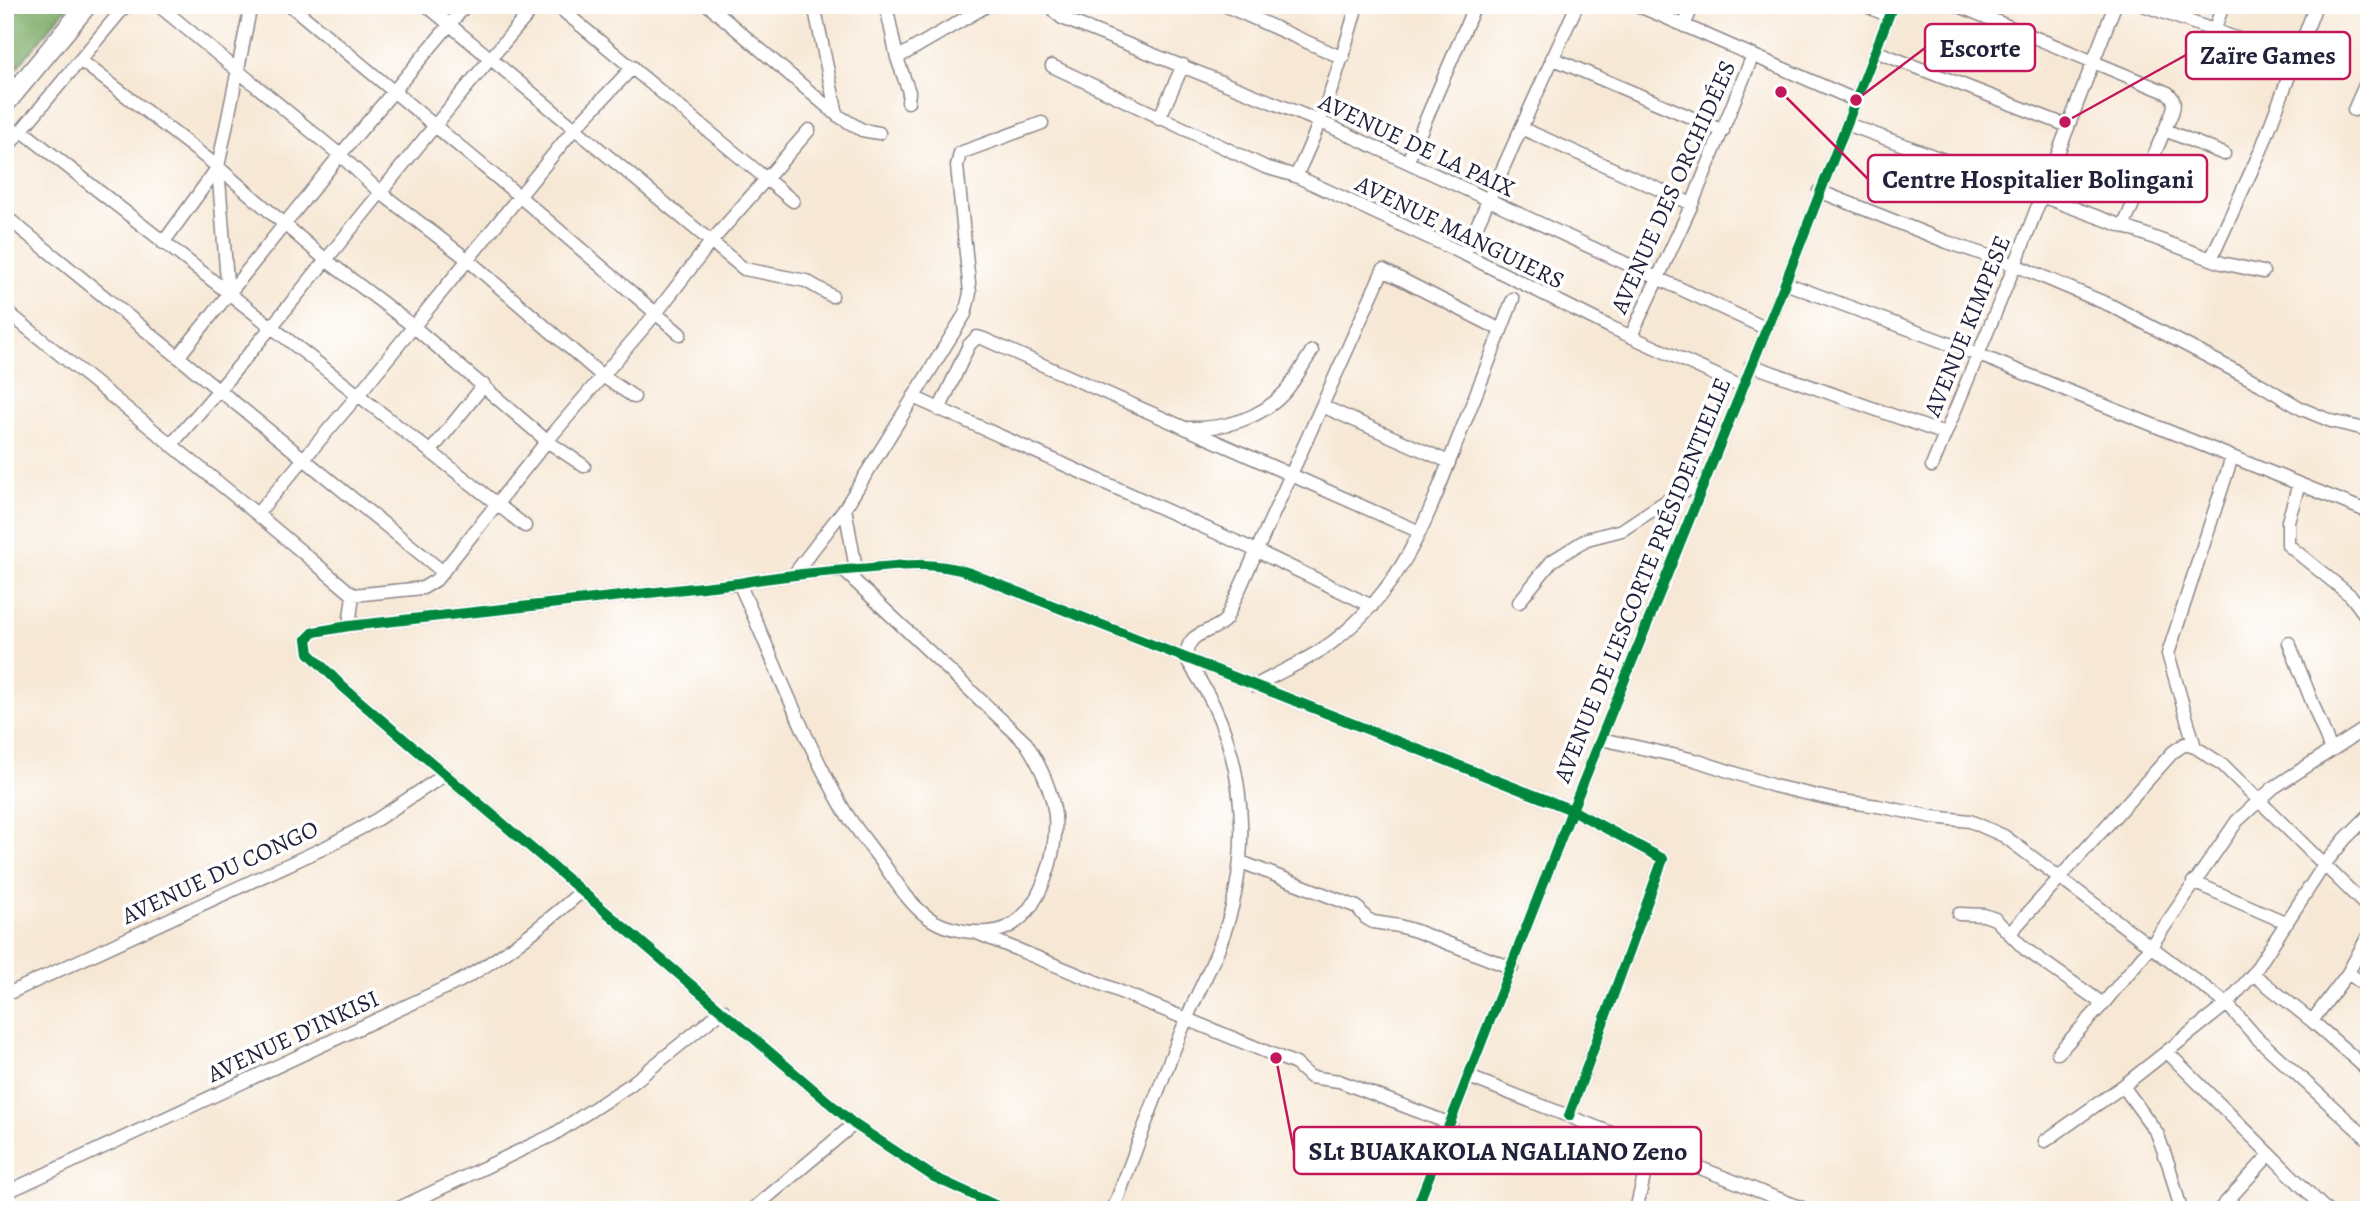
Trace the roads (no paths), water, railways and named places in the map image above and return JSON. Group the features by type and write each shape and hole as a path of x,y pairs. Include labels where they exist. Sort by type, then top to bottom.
{"main road":[{"path":"5,104 87,5"}],"street":[{"path":"5,150 126,5"},
{"path":"159,5 382,193 467,259 601,375 634,397"},
{"path":"228,294 218,167 251,5"},
{"path":"290,5 680,334"},
{"path":"426,5 744,269 806,281 832,296"},
{"path":"178,357 340,155 466,5"},
{"path":"171,445 272,328 489,59 536,5"},
{"path":"556,5 793,201"},
{"path":"814,5 837,115"},
{"path":"886,5 897,58 909,92 908,102"},
{"path":"897,58 971,11 988,5"},
{"name":"AVENUE DE LA PAIX","path":"1058,5 1055,12 1062,18 1321,122 1765,328"},
{"path":"1224,5 1343,58"},
{"path":"1296,176 1321,122 1343,58 1357,5"},
{"path":"1408,161 1475,5"},
{"path":"1464,254 1577,5"},
{"path":"1637,5 1855,100"},
{"path":"1684,26 1693,5"},
{"path":"1864,5 1891,10"},
{"path":"1956,5 1976,9 2168,93 2175,104 2124,225"},
{"name":"AVENUE KIMPESE","path":"1932,466 2015,265 2115,5"},
{"path":"2143,5 2294,59"},
{"path":"2214,31 2223,5"},
{"path":"2211,259 2261,150 2316,5"},
{"path":"717,7 837,115 863,130 879,133"},
{"name":"AVENUE DE L'ESCORTE PRÉSIDENTIELLE","path":"1416,1210 1572,810 1785,283 1891,10"},
{"path":"1875,51 2068,126"},
{"name":"AVENUE DES ORCHIDÉES","path":"1630,336 1692,204 1753,55"},
{"path":"1552,58 1723,131"},
{"path":"80,60 218,167 326,260 413,326 547,440 584,466"},
{"path":"1159,119 1183,65"},
{"name":"AVENUE MANGUIERS","path":"1052,66 1159,119 1265,167 1296,176 1464,254 1630,336 1742,387"},
{"path":"257,514 358,396 574,129 633,67"},
{"path":"2354,110 2369,76"},
{"path":"794,574 845,508 969,304 957,166 960,153 1042,123"},
{"path":"1847,124 2211,259 2263,272"},
{"path":"1521,128 1692,204"},
{"path":"21,130 525,526"},
{"path":"5,310 353,595 423,589 430,586 443,572 547,440 657,312 710,243 809,130"},
{"path":"2165,130 2224,154"},
{"path":"163,243 218,167"},
{"path":"1819,191 1947,242 2015,265 2112,306 2302,409 2330,421 2369,430"},
{"path":"5,216 443,572"},
{"path":"1113,1210 1186,1019 1219,947 1241,862 1240,795 1236,772 1212,703 1186,658 1187,650 1196,635 1220,626 1226,619 1383,270 1501,330"},
{"path":"1785,283 1979,355 2369,512"},
{"path":"1255,686 1335,640 1372,606 1405,563 1449,462 1513,299"},
{"path":"939,410 969,345 977,337 1420,532"},
{"path":"1182,428 1219,426 1254,416 1283,395 1312,351"},
{"path":"1751,365 1945,434"},
{"path":"430,452 484,385"},
{"path":"912,397 1257,551 1372,606"},
{"path":"1322,406 1449,462"},
{"path":"2195,747 2168,654 2232,457"},
{"path":"2299,484 2288,521 2288,545 2351,596 2369,620"},
{"path":"1520,602 1552,561 1587,540 1622,530 1680,492 1703,485"},
{"path":"845,508 849,569 1026,743 1038,762 1052,795 1055,818 1053,853 1044,882 1027,911 1006,928 977,933"},
{"path":"1006,1210 934,1177 854,1125 343,687 309,653 307,639 314,632 349,626 739,583 794,574 923,564 948,566 1572,810 1663,859 1569,1116"},
{"path":"739,583 820,765 846,812 909,899 926,915 945,927 977,933 1296,1064 1310,1077 1339,1081 1451,1124"},
{"path":"349,626 353,595"},
{"path":"2289,643 2331,750"},
{"path":"2058,1054 2151,946 2237,821 2258,800 2294,774 2366,728"},
{"path":"1601,739 1695,760 1774,786 1835,800 1979,823 2004,836 2227,1004 2258,1038 2369,1140"},
{"path":"2010,933 2173,751 2185,744 2195,747 2223,765 2369,909"},
{"name":"AVENUE DU CONGO","path":"5,995 324,848 376,820 446,774"},
{"path":"2045,1141 2123,1086 2227,1004 2253,974 2324,864 2369,815"},
{"path":"1241,862 1357,907 1373,922 1416,931 1512,968"},
{"path":"2193,882 2287,923"},
{"name":"AVENUE D'INKISI","path":"5,1193 460,981 495,960 549,920 582,891"},
{"path":"1959,914 1984,915 1995,919 2025,949 2103,1004"},
{"path":"2312,1021 2348,972 2369,934"},
{"path":"2348,972 2369,988"},
{"path":"2253,974 2369,1071"},
{"path":"395,1210 553,1135 630,1085 723,1010"},
{"path":"2167,1052 2326,1210"},
{"path":"1469,1077 1802,1208"},
{"path":"2123,1086 2157,1133 2181,1210"},
{"path":"752,1210 854,1125"},
{"path":"1636,1210 1651,1147"},
{"path":"2219,1210 2270,1154"}],"place":[{"name":"Centre Hospitalier Bolingani","path":"1781,92"},
{"name":"Escorte","path":"1856,100"},
{"name":"Zaïre Games","path":"2065,122"},
{"name":"SLt BUAKAKOLA NGALIANO Zeno","path":"1276,1058"}]}
